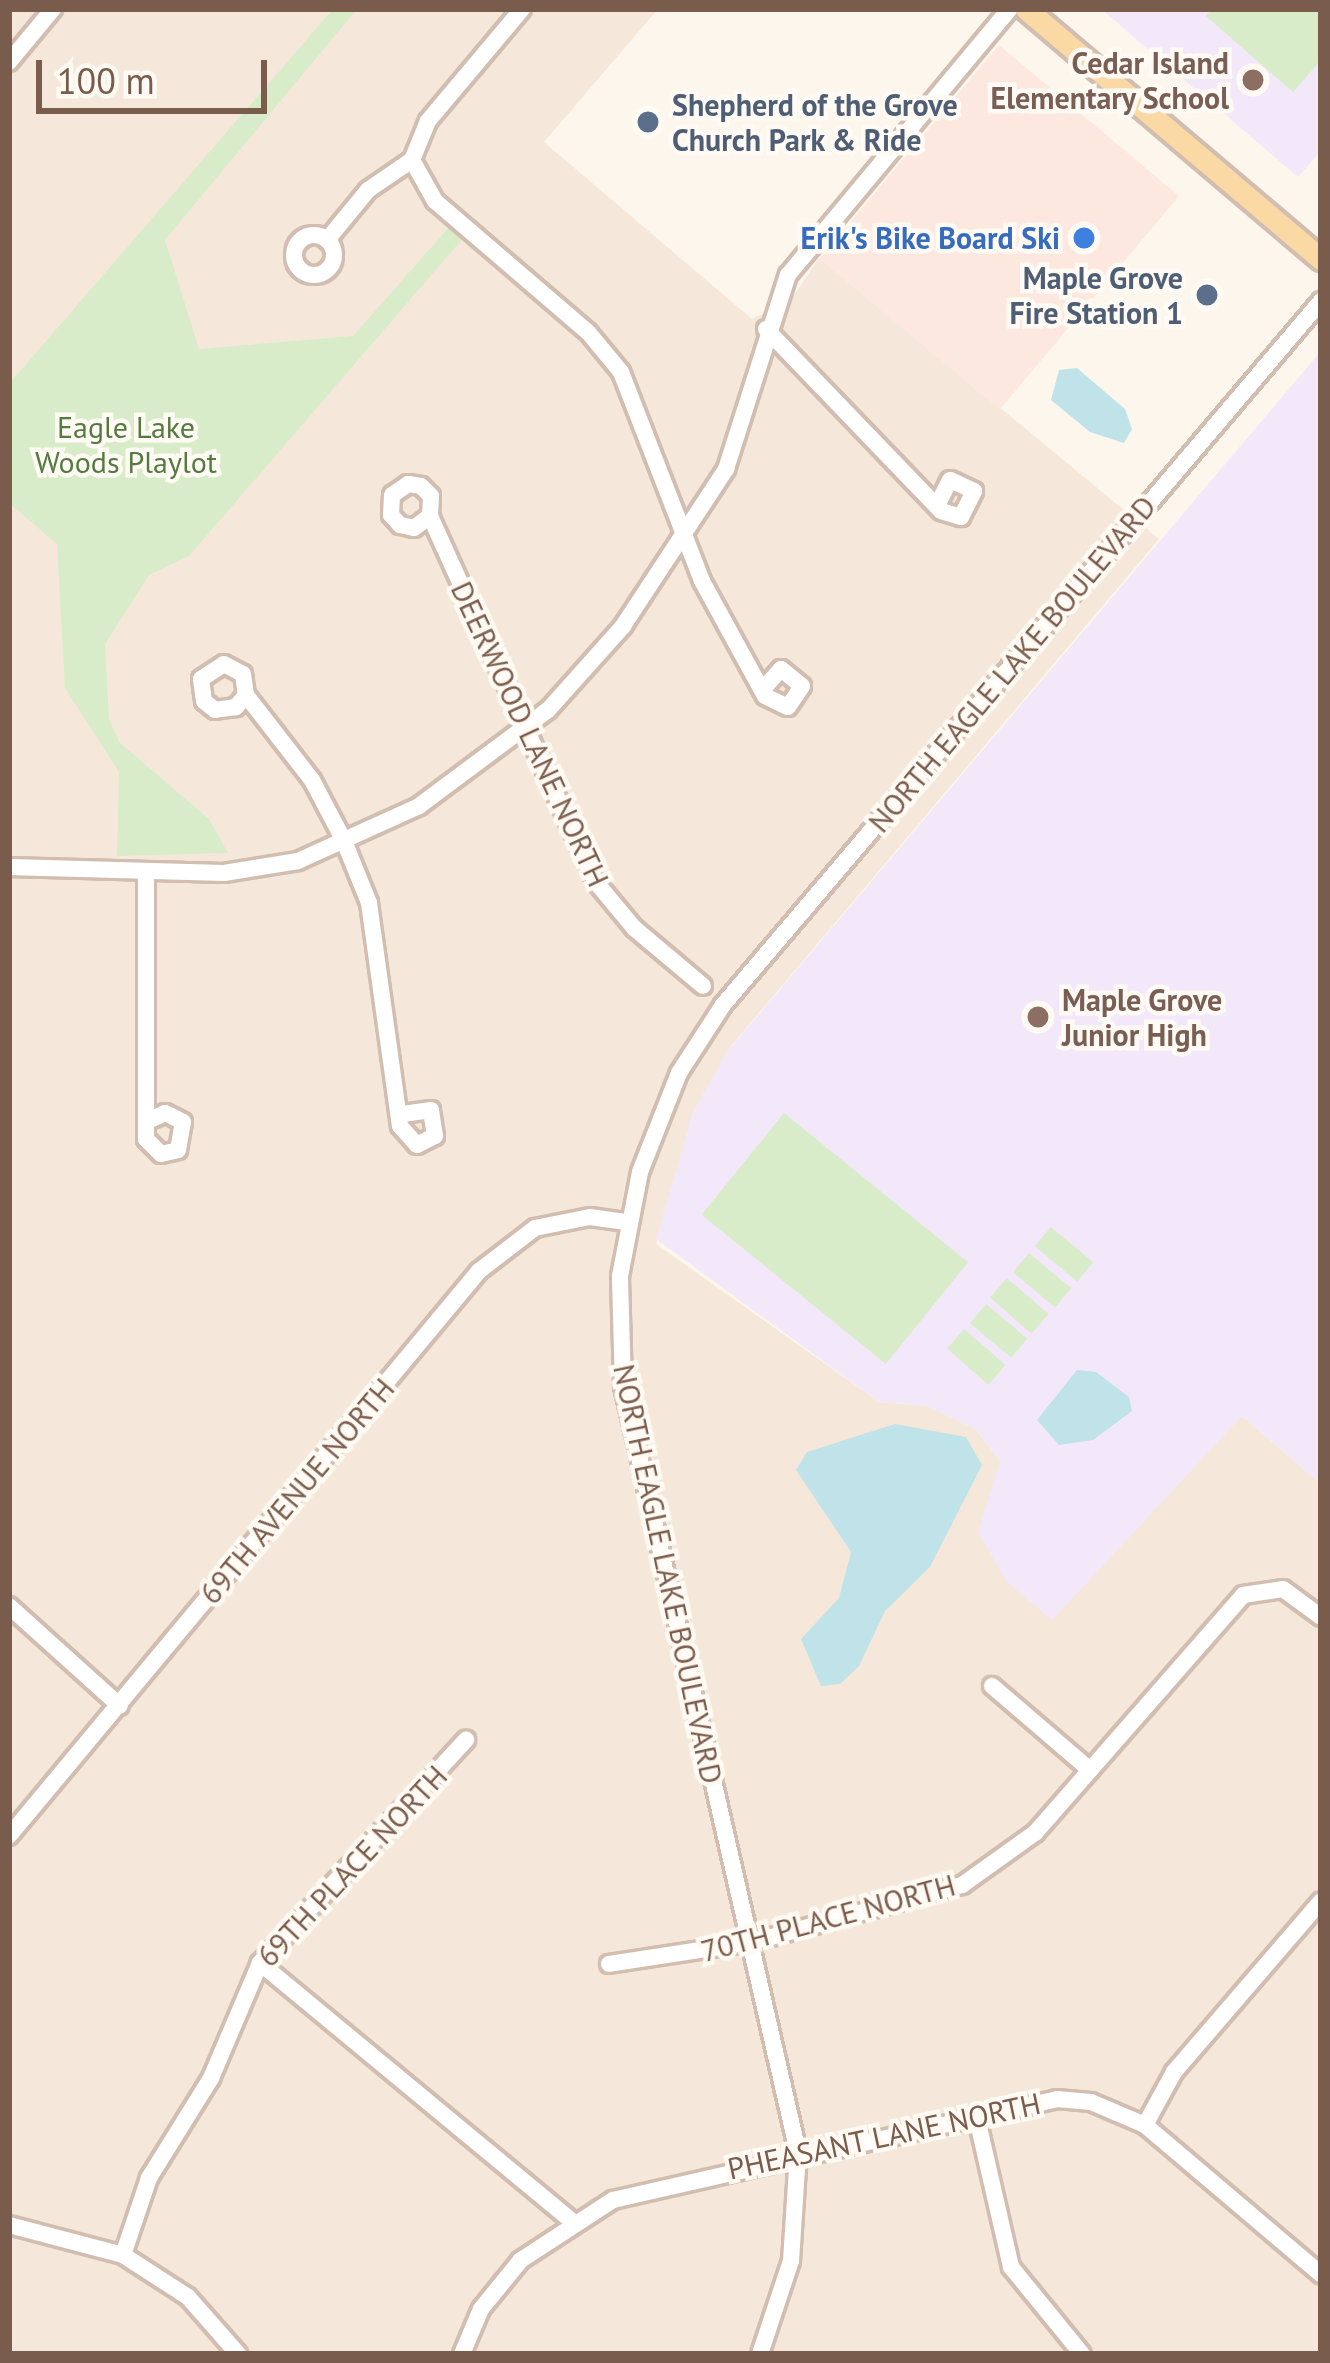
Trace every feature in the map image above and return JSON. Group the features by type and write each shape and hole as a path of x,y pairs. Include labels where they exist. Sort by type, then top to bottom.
{"main road":[{"path":"1025,9 1321,259"}],"street":[{"path":"9,62 53,9"},
{"path":"327,240 368,190 412,160 428,121 522,9"},
{"path":"9,867 146,874 262,869 344,841 435,795 526,728 600,657 685,532 740,435 766,329 803,254 1010,9"},
{"path":"412,160 435,201 606,350 717,612 763,689"},
{"name":"NORTH EAGLE LAKE BOULEVARD","path":"760,2354 791,2261 798,2152 622,1385 626,1222 656,1121 723,1005 1321,301"},
{"path":"766,329 938,503"},
{"name":"DEERWOOD LANE NORTH","path":"430,516 606,898 703,986"},
{"path":"246,695 312,780 370,903 404,1114"},
{"path":"146,874 152,1119"},
{"name":"69TH AVENUE NORTH","path":"9,1836 479,1271 535,1228 590,1216 626,1222"},
{"name":"70TH PLACE NORTH","path":"609,1964 753,1942 962,1885 1022,1845 1243,1595 1282,1589 1321,1617"},
{"path":"9,1606 120,1706"},
{"path":"992,1686 1090,1770"},
{"name":"69TH PLACE NORTH","path":"123,2255 149,2178 212,2078 260,1963 466,1740"},
{"path":"1145,2125 1174,2072 1321,1901"},
{"path":"260,1963 571,2220"},
{"name":"PHEASANT LANE NORTH","path":"462,2354 505,2276 571,2220 635,2192 798,2152 1057,2099 1091,2102 1145,2125 1321,2274"},
{"path":"976,2114 1010,2267 1082,2354"},
{"path":"9,2225 123,2255 188,2297 238,2354"}],"shaded area":[{"path":"9,9 658,9 544,142 752,319 790,301 819,258 1159,539 732,1045 693,1113 656,1244 879,1402 928,1406 975,1429 1000,1460 1242,1416 1321,1484 1321,2354 9,2354"},
{"name":"Cedar Island Elementary School","path":"1101,9 1321,9 1321,151 1298,177"},
{"path":"999,45 1179,196 1000,410 820,259"},
{"name":"Maple Grove Junior High","path":"1321,351 1321,1484 1242,1416 1052,1620 1007,1582 978,1532 1000,1460 975,1429 928,1406 879,1402 656,1239 693,1113 726,1053"}],"green space":[{"name":"Eagle Lake Woods Playlot","path":"333,9 357,9 165,240 199,349 353,336 451,225 465,236 189,556 149,575 105,644 109,719 119,742 209,819 228,853 117,856 119,772 65,688 57,544 9,503 9,384"},
{"path":"1212,9 1321,9 1321,60 1293,92 1206,16"},
{"path":"784,1113 968,1262 886,1364 702,1215"},
{"path":"1051,1227 1093,1262 1077,1282 1035,1246"},
{"path":"1029,1253 1071,1288 1055,1308 1013,1272"},
{"path":"1007,1278 1049,1314 1031,1334 990,1298"},
{"path":"986,1304 1027,1339 1011,1358 970,1323"},
{"path":"964,1329 1006,1365 988,1385 947,1349"}],"water":[{"path":"1077,368 1125,409 1132,429 1124,443 1090,432 1051,400 1059,370"},
{"path":"1077,1370 1096,1372 1129,1397 1132,1411 1093,1440 1059,1445 1037,1420"},
{"path":"895,1424 966,1437 982,1465 930,1567 885,1611 859,1666 840,1684 821,1686 801,1639 839,1598 851,1552 796,1470 807,1452"}],"place":[{"name":"Cedar Island Elementary School","path":"1253,80"},
{"name":"Shepherd of the Grove Church Park & Ride","path":"648,122"},
{"name":"Erik's Bike Board Ski","path":"1084,238"},
{"name":"Maple Grove Fire Station 1","path":"1207,295"},
{"name":"Maple Grove Junior High","path":"1038,1017"}]}
